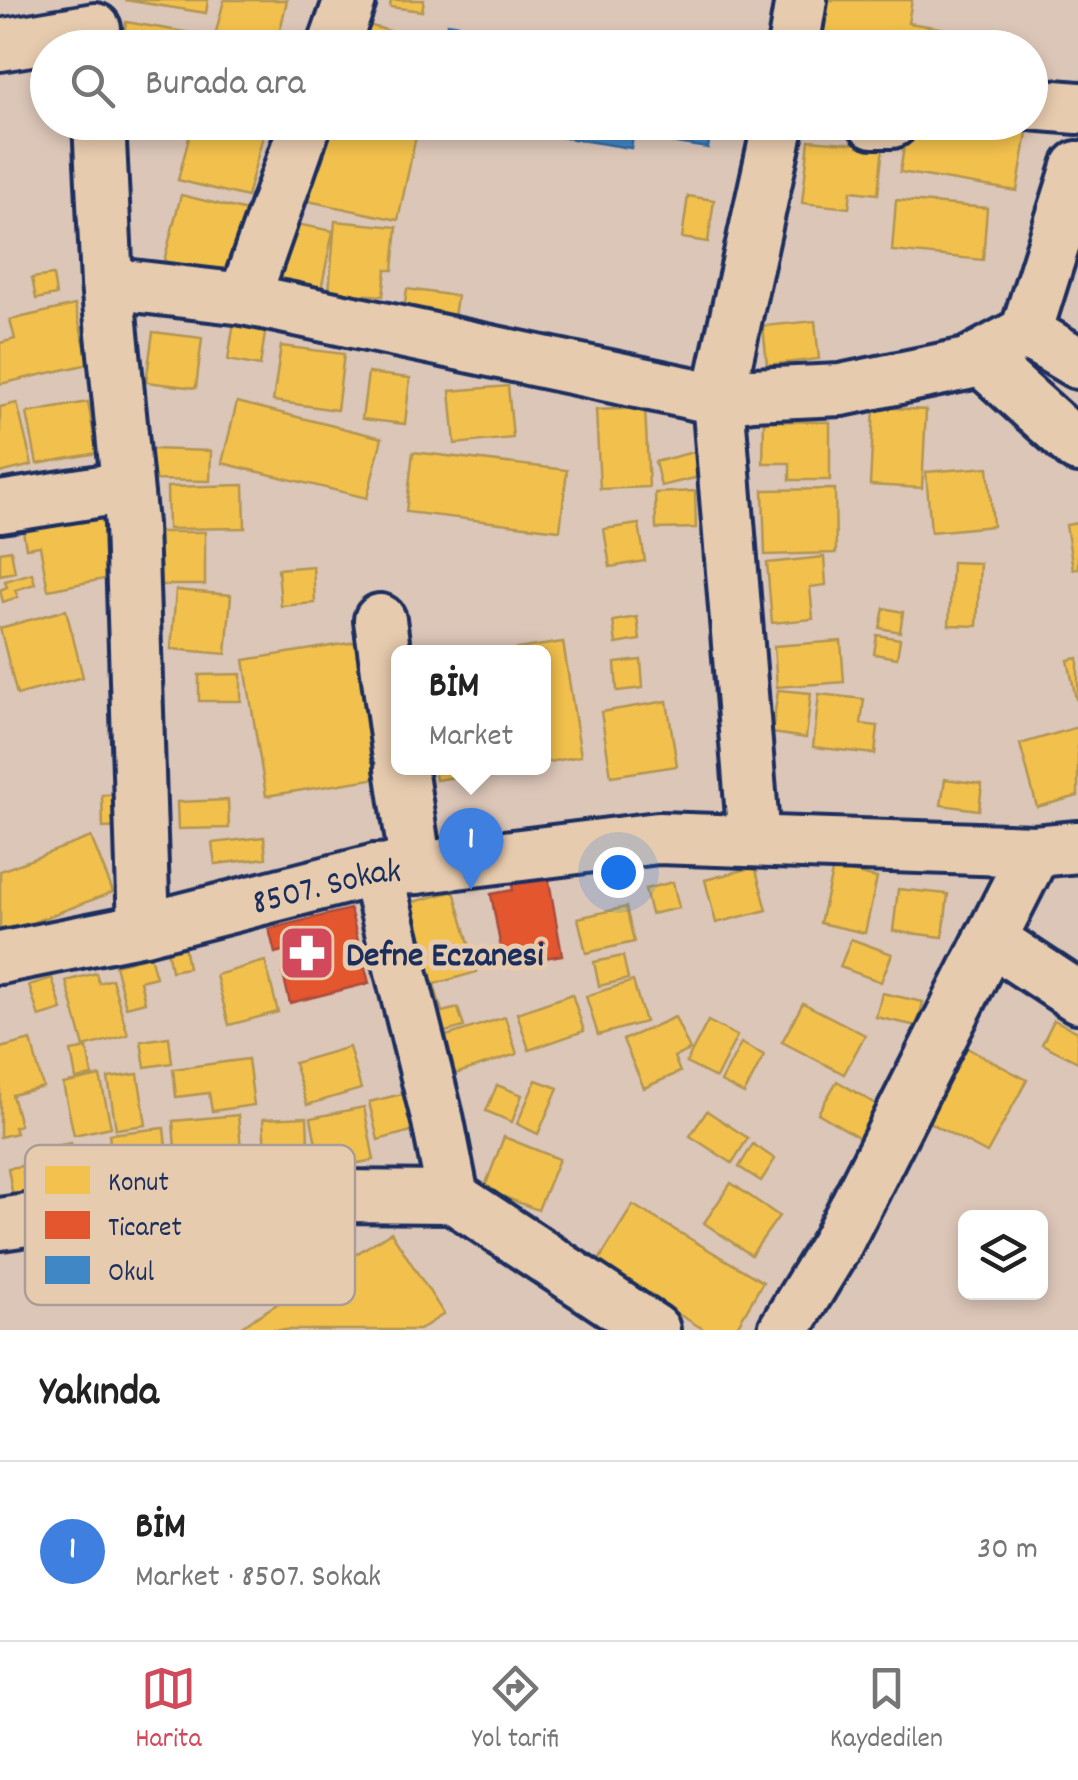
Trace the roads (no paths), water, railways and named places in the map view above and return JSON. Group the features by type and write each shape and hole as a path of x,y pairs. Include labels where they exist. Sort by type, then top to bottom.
{"street":[{"path":"339,30 350,0"},
{"path":"795,30 801,0"},
{"path":"0,45 30,39"},
{"path":"1048,106 1078,108"},
{"path":"101,140 106,283 127,487 144,929"},
{"path":"244,299 300,140"},
{"path":"754,841 718,400 775,140"},
{"path":"106,283 244,299 718,400 752,394 840,390 967,364 1026,332 1078,167"},
{"path":"1026,332 1078,363"},
{"path":"978,358 1078,446"},
{"path":"0,507 127,487"},
{"path":"380,620 391,699"},
{"path":"401,775 396,869 453,1197"},
{"name":"8507. Sokak","path":"0,958 144,929 396,869 658,838 1056,849"},
{"path":"784,1330 837,1243 990,939 1056,849"},
{"path":"990,939 1078,997"},
{"path":"355,1196 453,1197 654,1330"},
{"path":"0,1224 25,1220"}],"place":[{"name":"BİM","path":"471,890"},
{"name":"Defne Eczanesi","path":"307,953"}]}
